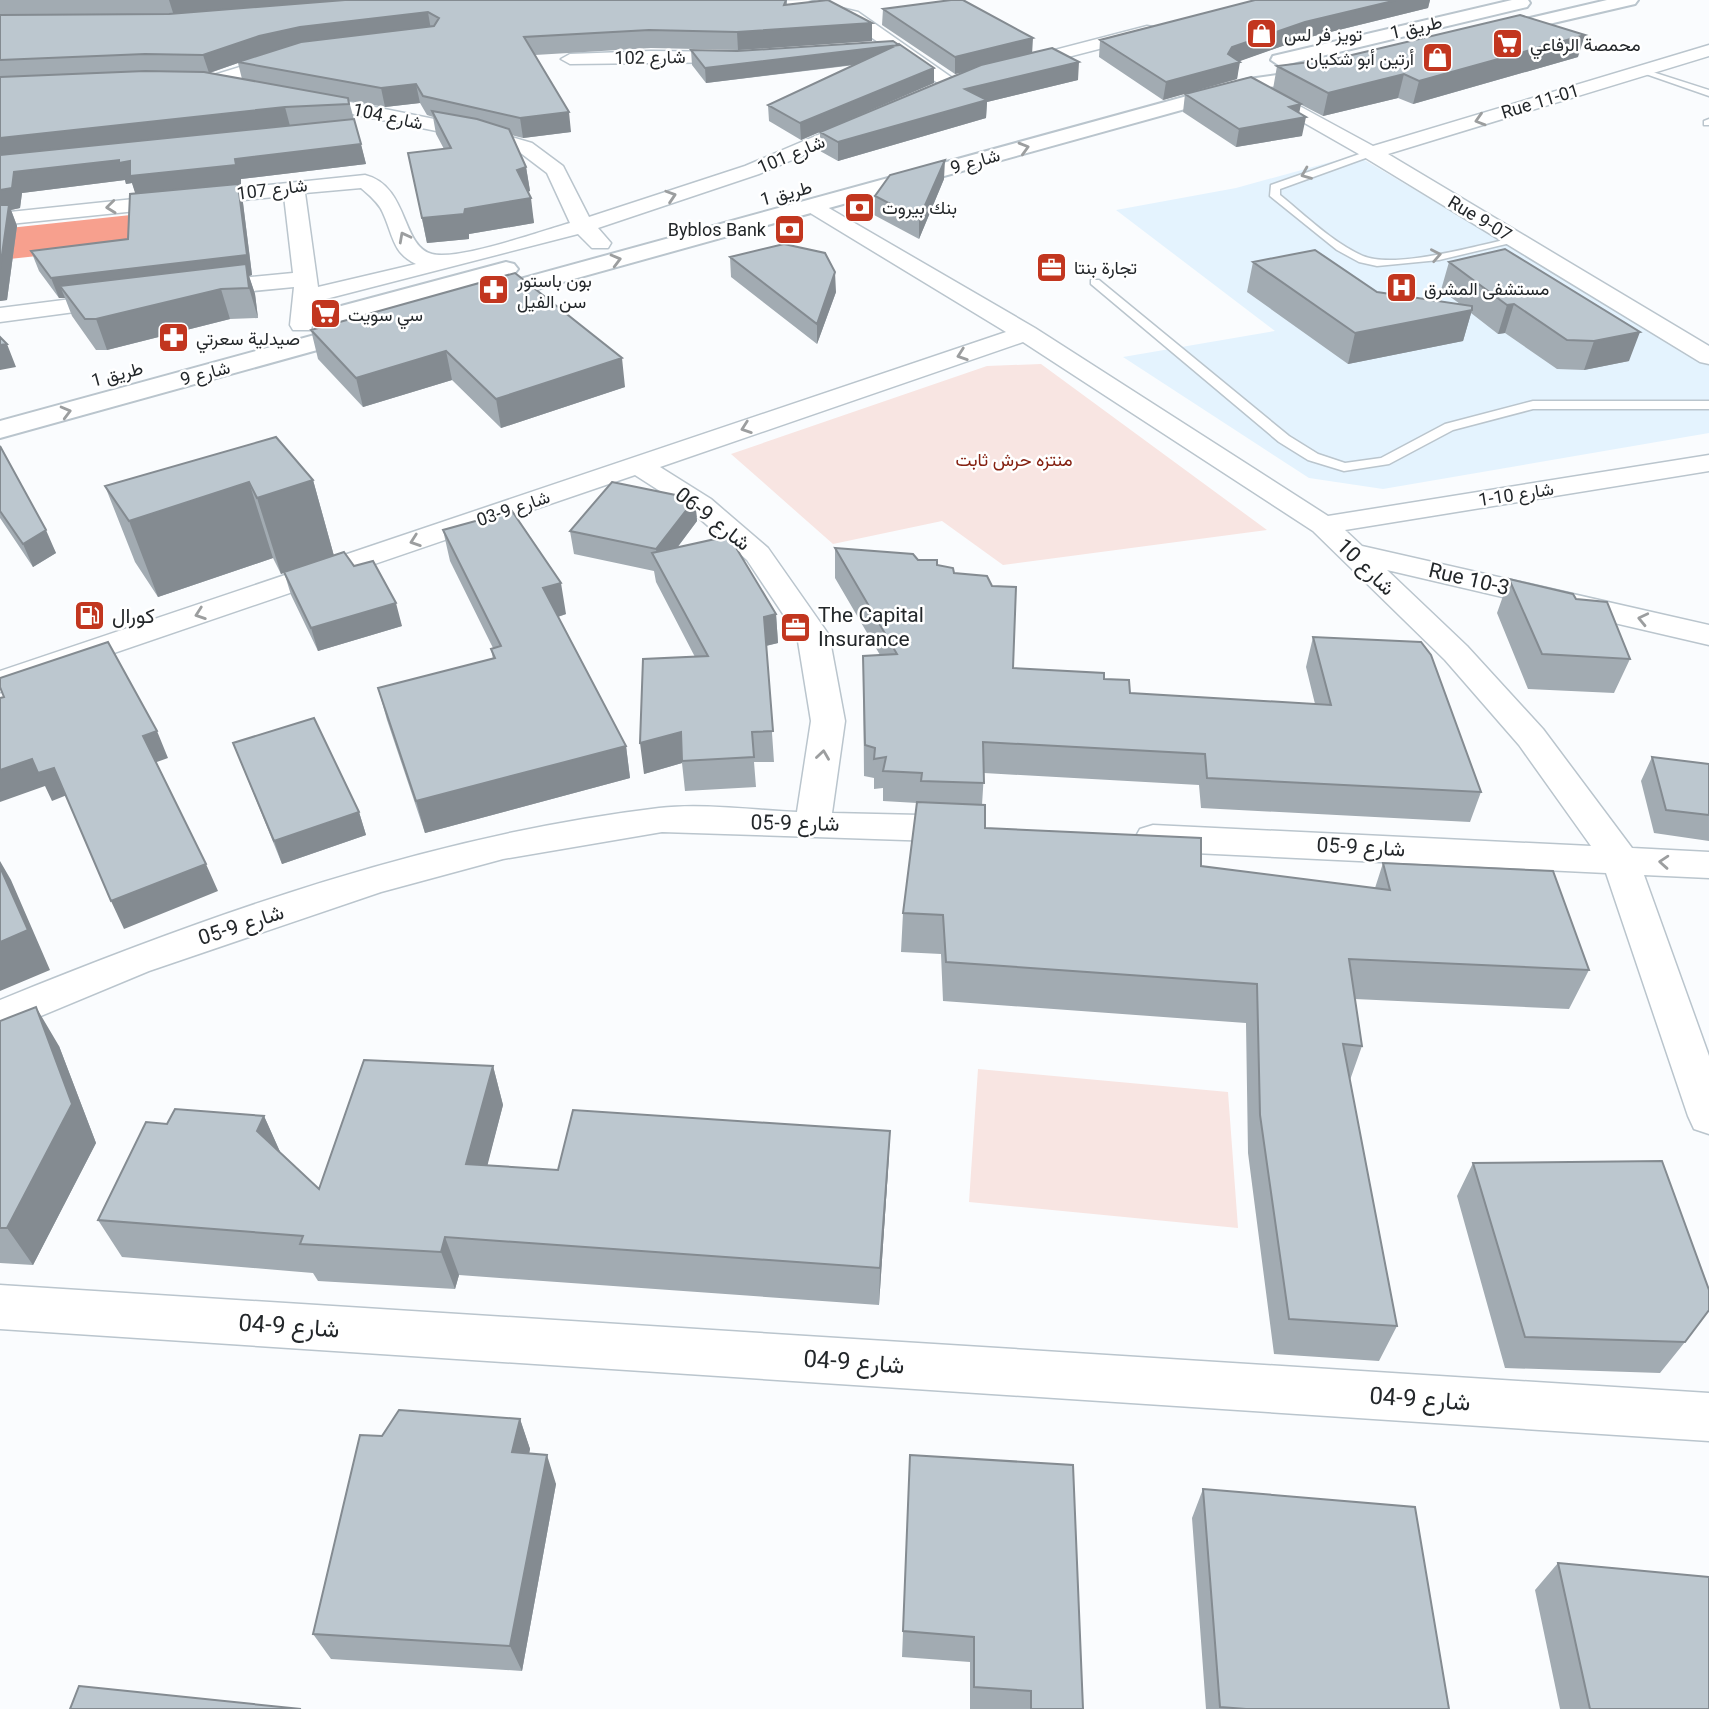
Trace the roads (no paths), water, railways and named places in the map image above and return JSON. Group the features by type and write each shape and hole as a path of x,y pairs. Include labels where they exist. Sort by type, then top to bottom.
{"main road":[{"name":"شارع 9","path":"1245,81 1309,46 1494,0"},
{"name":"طريق 1","path":"144,367 600,243 1245,81 1533,0"},
{"path":"1245,81 1577,0"},
{"path":"1467,39 1629,0"},
{"name":"شارع 9","path":"0,430 815,206 1245,81 1341,70"}],"street":[{"path":"768,1 808,5 852,16 952,85"},
{"path":"999,69 1165,27"},
{"path":"860,48 898,47"},
{"name":"Rue 11-01","path":"1371,153 1709,50"},
{"path":"211,82 270,61 305,53"},
{"name":"شارع 102","path":"570,60 752,56"},
{"path":"929,94 973,76"},
{"path":"189,81 246,88"},
{"name":"Rue 9-07","path":"1245,81 1518,240 1709,357"},
{"name":"شارع 104","path":"283,95 508,141 538,154 556,170 583,225 600,243"},
{"name":"شارع 101","path":"460,261 583,225 752,170 883,115"},
{"path":"357,131 445,130"},
{"name":"شارع 107","path":"0,219 365,181 380,192 394,215 401,239 417,256 432,263 460,261 501,266 522,264"},
{"path":"294,187 306,288 302,325"},
{"name":"شارع 10","path":"815,206 1026,333 1323,525 1456,653 1531,737 1619,859 1709,1116"},
{"path":"173,293 306,288 460,261"},
{"path":"419,292 451,274 460,261"},
{"path":"0,315 137,298"},
{"name":"شارع 9-03","path":"0,682 1026,333"},
{"name":"شارع 10-1","path":"1323,525 1709,463"},
{"name":"شارع 9-06","path":"638,465 701,505 758,554 813,635 828,721 813,822"},
{"name":"Rue 10-3","path":"1351,553 1709,635"},
{"name":"شارع 9-05","path":"0,1017 135,961 373,881 503,846 662,820 813,822 993,830"},
{"name":"شارع 9-05","path":"1119,836 1709,865"},
{"name":"شارع 9-04","path":"0,1307 1709,1418"}],"lane":[{"path":"1643,70 1709,93"},
{"path":"1371,153 1275,187 1275,196 1355,256 1371,263 1394,263 1518,240"},
{"path":"1095,282 1284,439 1313,457 1344,467 1384,461 1449,427 1533,405 1709,405"}],"place":[{"name":"تويز فر لس","path":"1261,34"},
{"name":"محمصة الرفاعي","path":"1507,44"},
{"name":"أرتين أبو شكيان","path":"1437,58"},
{"name":"بنك بيروت","path":"859,207"},
{"name":"Byblos Bank","path":"789,229"},
{"name":"تجارة بنتا","path":"1051,267"},
{"name":"مستشفى المشرق","path":"1401,288"},
{"name":"بون باستور سن الفيل","path":"494,290"},
{"name":"سي سويت","path":"325,314"},
{"name":"صيدلية سعرتي","path":"173,338"},
{"name":"كورال","path":"89,616"},
{"name":"The Capital Insurance","path":"795,627"}],"park label":[{"name":"منتزه حرش ثابت","path":"1014,459"}]}
